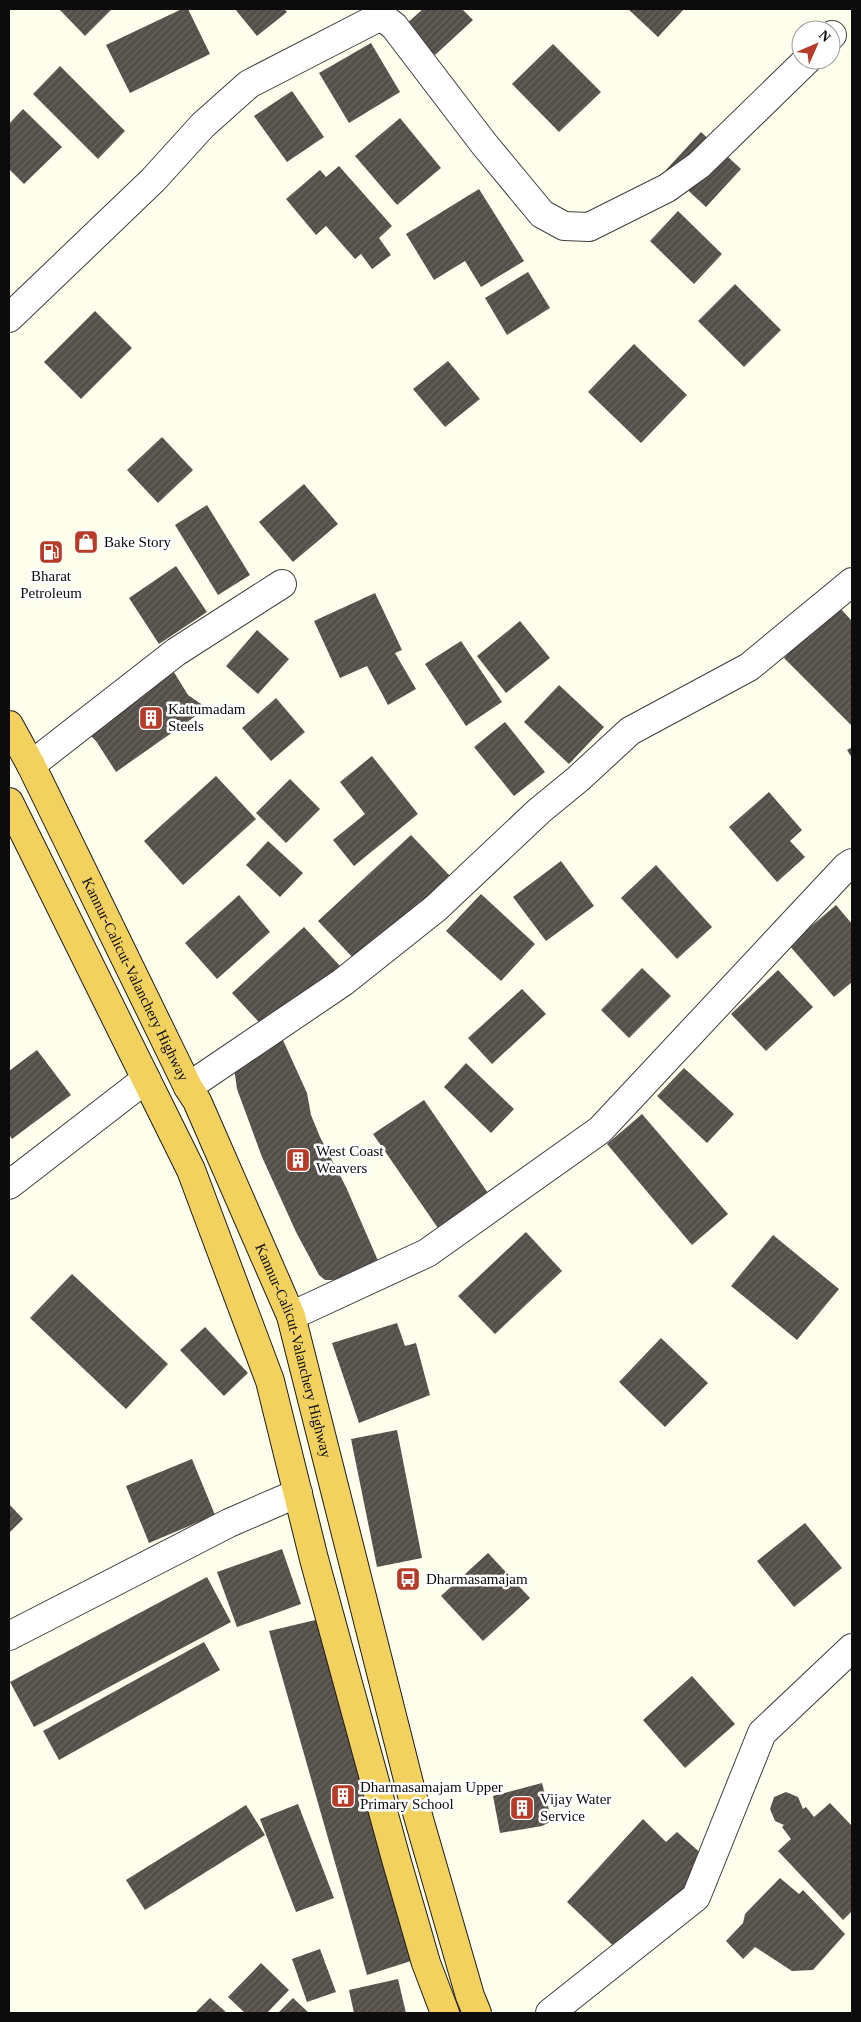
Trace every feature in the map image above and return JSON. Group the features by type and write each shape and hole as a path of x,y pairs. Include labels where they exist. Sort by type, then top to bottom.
{"highway":[{"name":"Kannur-Calicut-Valanchery Highway","path":"9,725 31,765 188,1087 197,1101 291,1316 412,1795 470,1996 477,2013"},
{"name":"Kannur-Calicut-Valanchery Highway","path":"9,802 191,1170 270,1381 316,1569 399,1869 426,1963 445,2013"},
{"path":"298,1493 332,1480"}],"street":[{"path":"9,318 153,180 203,125 249,84 379,13 394,26 484,144 542,214 564,226 589,227 667,188 700,165 797,70"},
{"path":"188,1087 343,982 420,920 630,731 750,666 852,582"},
{"path":"31,765 176,652 282,584"},
{"path":"291,1316 427,1253 600,1130 839,875 852,864"},
{"path":"9,1185 146,1079"},
{"path":"9,1636 229,1523 298,1493"},
{"path":"550,2013 696,1897 762,1733 852,1648"}],"building":[{"path":"59,9 112,9 85,36"},
{"path":"182,9 188,9 210,54 130,93 106,45"},
{"path":"235,9 284,9 287,12 257,36"},
{"path":"423,9 462,9 473,20 435,55 406,24"},
{"path":"628,9 684,9 658,37"},
{"path":"371,43 400,92 349,123 319,73"},
{"path":"553,44 601,92 559,132 512,84"},
{"path":"60,66 125,131 98,159 33,94"},
{"path":"292,91 324,137 287,162 254,116"},
{"path":"23,109 62,147 24,184 9,169 9,124"},
{"path":"400,118 441,168 397,205 355,156"},
{"path":"701,132 741,169 706,207 666,170"},
{"path":"339,166 392,226 379,238 391,255 372,269 361,254 355,259 326,226 316,235 286,199 320,170 326,177"},
{"path":"479,189 524,261 481,287 465,261 434,280 406,234"},
{"path":"678,211 722,254 694,284 650,241"},
{"path":"528,272 550,308 507,335 485,298"},
{"path":"735,284 781,330 744,367 698,321"},
{"path":"95,311 132,348 81,399 44,362"},
{"path":"634,344 687,395 641,443 588,392"},
{"path":"448,361 480,399 445,427 413,389"},
{"path":"162,437 193,470 158,503 127,470"},
{"path":"304,484 338,524 293,562 259,522"},
{"path":"207,505 250,575 218,595 175,525"},
{"path":"176,566 207,612 159,644 129,598"},
{"path":"375,593 402,650 395,653 416,689 388,705 367,666 340,678 314,621"},
{"path":"837,605 852,621 852,726 784,658"},
{"path":"520,621 550,658 506,693 477,656"},
{"path":"257,630 289,659 258,694 226,666"},
{"path":"461,641 502,702 466,726 425,664"},
{"name":"Kattumadam Steels","path":"172,669 188,695 207,708 116,772 96,741 89,734"},
{"path":"559,685 604,727 569,764 524,722"},
{"path":"276,698 305,732 271,761 242,728"},
{"path":"505,722 545,772 514,796 474,747"},
{"path":"852,747 852,758 847,750"},
{"path":"372,756 418,814 354,866 333,840 365,814 340,782"},
{"path":"216,776 256,819 183,885 144,841"},
{"path":"290,779 320,809 286,843 256,813"},
{"path":"769,792 802,830 790,841 805,857 777,882 729,827"},
{"path":"411,835 450,876 357,962 318,921"},
{"path":"268,841 303,873 280,897 246,865"},
{"path":"561,861 594,906 546,941 513,897"},
{"path":"656,865 712,927 677,959 621,898"},
{"path":"481,894 535,944 501,981 446,931"},
{"path":"239,895 270,932 217,979 185,943"},
{"path":"836,905 852,924 852,982 834,997 789,945"},
{"path":"304,927 340,966 268,1032 232,993"},
{"path":"642,968 671,996 629,1038 601,1010"},
{"path":"778,970 813,1007 766,1051 731,1014"},
{"path":"522,989 546,1014 492,1064 468,1038"},
{"name":"West Coast Weavers","path":"282,1038 307,1093 311,1115 320,1137 346,1187 379,1263 338,1280 325,1280 319,1275 296,1232 262,1157 237,1089 234,1068"},
{"path":"37,1050 71,1095 12,1139 9,1135 9,1071"},
{"path":"466,1063 514,1109 491,1133 444,1087"},
{"path":"684,1068 734,1114 707,1143 657,1096"},
{"path":"424,1100 490,1196 440,1231 373,1134"},
{"path":"642,1114 728,1214 692,1245 607,1144"},
{"path":"526,1232 562,1271 495,1334 458,1296"},
{"path":"773,1235 839,1289 797,1340 731,1286"},
{"path":"72,1274 168,1364 126,1409 30,1318"},
{"path":"397,1323 405,1346 416,1343 430,1395 359,1423 332,1343"},
{"path":"205,1327 248,1373 224,1396 180,1350"},
{"path":"661,1338 708,1383 665,1427 619,1382"},
{"path":"397,1430 422,1558 377,1567 351,1439"},
{"path":"192,1459 215,1515 149,1543 126,1486"},
{"path":"9,1504 23,1519 9,1533"},
{"path":"805,1523 842,1568 794,1607 757,1561"},
{"path":"282,1549 301,1604 237,1627 217,1572"},
{"path":"488,1553 530,1598 483,1641 441,1596"},
{"path":"207,1577 231,1622 34,1727 10,1682"},
{"name":"Dharmasamajam Upper Primary School","path":"324,1618 411,1961 367,1975 269,1631"},
{"path":"204,1642 220,1670 59,1760 43,1731"},
{"path":"692,1676 735,1724 685,1768 643,1720"},
{"name":"Vijay Water Service","path":"542,1783 552,1821 542,1826 500,1833 493,1796"},
{"path":"786,1792 798,1797 803,1809 806,1807 814,1817 830,1803 852,1826 852,1911 843,1920 778,1851 791,1839 782,1827 784,1825 775,1821 770,1809 774,1797"},
{"path":"298,1804 334,1898 296,1912 260,1819"},
{"path":"246,1805 265,1835 145,1910 126,1880"},
{"path":"643,1819 666,1842 677,1832 705,1857 697,1877 623,1955 567,1902"},
{"path":"780,1878 799,1894 803,1890 845,1934 813,1970 792,1971 755,1947 743,1959 726,1941 743,1923 745,1914"},
{"path":"320,1949 336,1992 307,2002 292,1959"},
{"path":"261,1963 289,1990 267,2013 245,2013 228,1997"},
{"path":"398,1979 406,2013 354,2013 349,1990"},
{"path":"210,1998 227,2013 195,2013"},
{"path":"293,1998 309,2013 278,2013"}],"place":[{"name":"Bake Story","path":"86,542"},
{"name":"Bharat Petroleum","path":"51,552"},
{"name":"Kattumadam Steels","path":"151,718"},
{"name":"West Coast Weavers","path":"298,1160"},
{"name":"Dharmasamajam","path":"408,1579"},
{"name":"Dharmasamajam Upper Primary School","path":"343,1796"},
{"name":"Vijay Water Service","path":"522,1808"}]}
